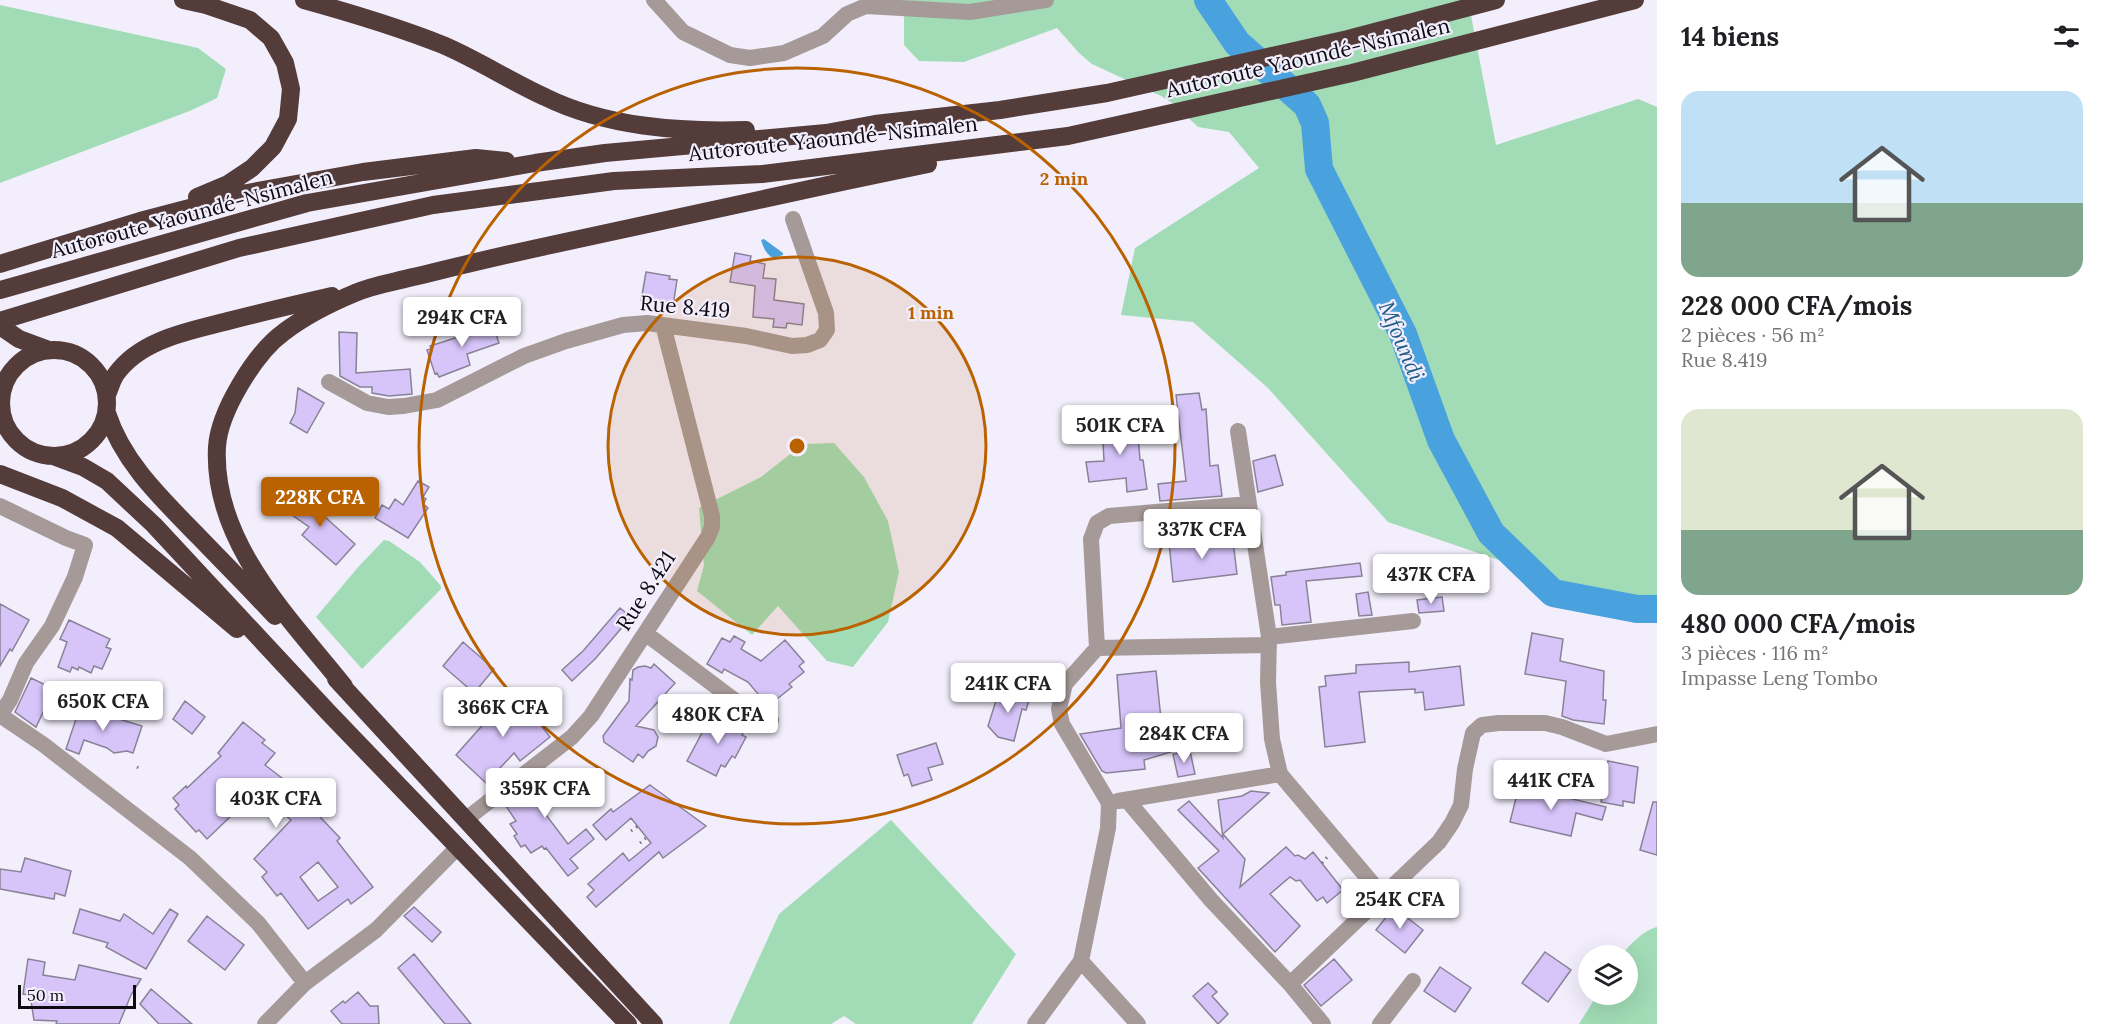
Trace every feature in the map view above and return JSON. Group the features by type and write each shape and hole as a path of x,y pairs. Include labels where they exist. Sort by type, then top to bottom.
{"highway":[{"path":"140,221 228,184 252,168 273,147 288,119 291,89 285,63 271,38 250,20 183,0"},
{"path":"304,0 358,15 444,45 546,98 593,116 639,125 680,129 740,130 875,124"},
{"name":"Autoroute Yaoundé-Nsimalen","path":"0,290 307,203 605,153 826,133 875,124 1023,107 1107,93 1348,39 1496,0"},
{"name":"Autoroute Yaoundé-Nsimalen","path":"0,321 239,248 433,206 614,181 762,174 1068,136 1352,73 1635,0"},
{"path":"56,457 74,453 90,443 101,429 116,374 132,358 150,346 167,339 282,307 477,261 736,203 1068,136"},
{"path":"5,263 140,221 247,193 363,172 476,158 535,163"},
{"path":"344,686 264,585 243,554 227,520 219,481 217,446 226,411 252,365 282,333 357,291"},
{"path":"0,326 19,339 46,349 63,350 79,355 92,365 102,378 107,404 122,448 139,472 170,507 344,686 654,1024"},
{"path":"46,349 21,359 2,384 1,415 9,432 21,446 38,454 56,457 83,467 107,481 154,525 457,848 628,1024"},
{"path":"0,474 62,498 117,528 223,616 328,712"}],"street":[{"path":"654,0 683,33 730,56 750,58 784,53 823,36 847,14 866,6 970,12 1046,0"},
{"name":"Rue 8.419","path":"329,382 367,403 388,407 437,400 524,356 623,325 647,323 746,336 792,346 807,345 820,340 827,330 826,313 793,219"},
{"name":"Rue 8.421","path":"465,820 572,737 591,716 708,537 712,527 712,516 663,325"},
{"path":"1238,431 1269,641 1268,682 1272,739 1280,774 1383,896"},
{"path":"1035,1024 1081,961 1108,828 1109,803 1062,724 1059,709 1065,684 1097,648 1091,539 1097,524 1109,516 1249,504"},
{"path":"0,506 85,545 75,577 52,627 26,663 10,700 0,715 44,745 190,858 258,923 305,983"},
{"path":"1097,648 1269,641 1413,621"},
{"path":"645,633 762,721 771,720"},
{"path":"1290,984 1439,842 1461,805 1465,769 1473,733 1482,725 1545,723 1606,744 1657,734"},
{"path":"1109,803 1280,774"},
{"path":"1127,800 1211,900 1290,984 1323,1024"},
{"path":"265,1024 305,983 376,930 457,848"},
{"path":"1081,961 1138,1024"},
{"path":"1380,1024 1413,981"}],"path":[{"path":"137,767 142,770"},
{"path":"1591,798 1597,782"},
{"path":"631,831 638,826"},
{"path":"640,843 647,837"},
{"path":"1322,849 1328,857 1322,863"}],"green space":[{"path":"904,0 1468,0 1496,145 1638,99 1657,107 1657,608 1574,586 1388,522 1268,388 1193,322 1121,315 1135,248 1259,168 1229,132 1198,127 1174,104 1161,96 1092,64 1057,28 964,62 919,61 904,45"},
{"path":"0,5 198,48 226,69 217,98 192,110 0,183"},
{"path":"834,443 864,477 888,521 899,572 888,622 853,667 827,661 778,606 752,635 697,591 704,565 699,508 761,477 803,444"},
{"path":"384,540 420,562 441,586 441,589 362,669 316,617"},
{"path":"891,820 1016,954 972,1024 856,1024 844,1016 831,1024 729,1024 779,914"},
{"path":"1657,927 1657,1024 1579,1024 1591,1005 1638,1005 1638,945 1631,945 1647,931"}],"water":[{"path":"764,239 783,255 773,258 763,245 761,240"}],"building":[{"path":"735,253 751,256 750,261 765,264 763,278 776,279 774,300 804,304 802,325 787,323 786,328 773,327 774,319 753,317 755,286 730,282"},
{"path":"646,272 670,276 669,279 677,280 673,306 641,301"},
{"path":"490,317 499,343 467,354 470,365 439,377 437,373 435,374 427,350 431,349 430,346 474,332 472,323"},
{"path":"339,332 357,333 356,373 410,369 412,394 389,396 372,393 372,387 360,387 340,376"},
{"path":"298,388 324,403 307,433 290,423 295,413"},
{"path":"1199,393 1202,410 1206,409 1210,466 1218,465 1222,496 1160,501 1158,484 1186,481 1176,395"},
{"path":"1116,412 1121,416 1122,423 1137,423 1140,460 1143,460 1147,489 1127,492 1126,478 1089,482 1086,462 1104,461 1103,442 1107,442 1105,417"},
{"path":"1275,455 1283,485 1258,492 1253,461"},
{"path":"418,481 429,487 423,497 426,499 423,504 428,508 408,538 375,518 382,505 389,509 395,499 403,505"},
{"path":"299,489 320,504 316,509 355,544 336,565 302,535 309,527 285,510"},
{"path":"1204,539 1204,544 1233,541 1237,574 1173,582 1169,543"},
{"path":"1360,563 1362,576 1306,581 1311,622 1282,625 1280,605 1275,605 1271,577 1286,575 1286,572"},
{"path":"1368,592 1372,615 1359,616 1356,594"},
{"path":"1442,597 1444,611 1419,613 1417,600"},
{"path":"0,604 29,620 12,651 10,649 0,666"},
{"path":"620,608 631,617 595,659 572,681 562,670 583,651"},
{"path":"69,620 110,639 106,647 111,649 102,669 94,666 91,673 79,667 78,670 72,667 70,672 58,667 67,642 60,639"},
{"path":"1532,633 1563,639 1560,661 1604,671 1603,700 1606,700 1604,724 1573,720 1562,716 1566,681 1525,674"},
{"path":"734,636 745,642 741,649 761,661 785,640 804,662 799,666 804,672 789,684 792,687 768,706 748,682 724,669 722,673 707,664 722,638 730,642"},
{"path":"463,642 494,669 474,693 443,666"},
{"path":"1409,662 1409,672 1460,666 1464,705 1425,710 1423,692 1415,693 1415,689 1359,692 1365,742 1325,747 1319,687 1326,686 1325,676 1356,673 1356,665"},
{"path":"654,664 675,683 636,726 654,730 658,737 656,746 643,758 638,754 633,762 604,742 603,736 629,701 630,679 632,680 633,670 645,666 651,668"},
{"path":"1156,671 1161,719 1171,752 1144,760 1145,769 1106,773 1102,771 1080,734 1121,728 1117,675"},
{"path":"31,678 54,689 36,727 15,712"},
{"path":"1000,688 1030,697 1026,710 1022,709 1014,741 998,737 988,726"},
{"path":"514,691 550,737 520,761 514,753 486,783 456,755 488,719 484,714"},
{"path":"185,701 205,717 192,734 173,719"},
{"path":"81,704 94,708 93,711 142,726 133,753 127,751 114,753 107,748 84,740 79,754 66,749"},
{"path":"723,716 746,727 742,735 746,737 735,758 732,756 725,767 721,765 716,776 687,761 710,718 719,723"},
{"path":"243,722 265,740 262,743 275,753 265,765 291,785 294,781 311,793 305,801 340,838 337,841 373,887 351,904 348,899 308,929 281,893 277,896 262,877 267,872 254,859 291,820 252,789 233,814 207,839 199,830 196,832 175,809 179,805 173,798 221,756 218,753","holes":["318,862 338,887 318,901 300,877"]},
{"path":"936,743 943,764 928,768 932,780 912,786 908,774 904,776 897,755"},
{"path":"1190,751 1195,774 1178,777 1173,754"},
{"path":"1608,761 1638,767 1634,803 1623,801 1623,806 1601,802"},
{"path":"550,769 555,778 570,769 578,785 540,807 568,844 586,829 594,839 570,859 578,868 568,876 546,848 542,846 531,853 525,845 521,847 514,836 517,834 510,824 516,821 504,803"},
{"path":"650,785 706,826 663,858 659,852 596,907 587,897 594,890 588,884 623,853 629,861 651,843 631,818 606,840 593,825 611,809 613,812"},
{"path":"1519,786 1606,807 1602,820 1576,813 1571,836 1510,822"},
{"path":"1251,791 1269,793 1223,834 1245,859 1240,887 1286,847 1295,856 1298,855 1305,859 1313,852 1343,890 1327,903 1323,897 1317,901 1300,880 1296,881 1290,877 1270,894 1300,926 1275,952 1198,868 1219,851 1178,810 1189,801 1223,838 1218,800 1242,796"},
{"path":"1653,802 1657,802 1657,855 1640,850"},
{"path":"25,858 71,871 65,896 55,893 54,899 0,889 0,869 21,872"},
{"path":"414,907 441,932 432,942 404,916"},
{"path":"1394,907 1423,930 1405,953 1376,930"},
{"path":"80,909 120,921 124,914 153,934 170,909 178,914 146,969 106,947 108,943 73,933"},
{"path":"207,916 244,945 225,970 188,941"},
{"path":"1545,952 1571,970 1548,1002 1522,983"},
{"path":"414,954 471,1024 445,1024 398,968"},
{"path":"28,959 45,962 43,975 75,980 79,965 141,979 131,995 119,1024 56,1024 57,1021 34,1020 30,995 23,994"},
{"path":"1334,959 1352,980 1321,1006 1304,985"},
{"path":"1440,967 1471,988 1455,1012 1424,991"},
{"path":"1208,983 1217,992 1212,996 1228,1014 1218,1024 1193,996"},
{"path":"151,989 192,1024 159,1024 140,1004"},
{"path":"358,992 370,1006 378,1006 379,1024 342,1024 331,1011"}],"waterway":[{"name":"Mfoundi","path":"1208,0 1237,43 1307,105 1315,123 1319,169 1403,334 1441,440 1491,533 1553,593 1637,609 1657,609"}]}
